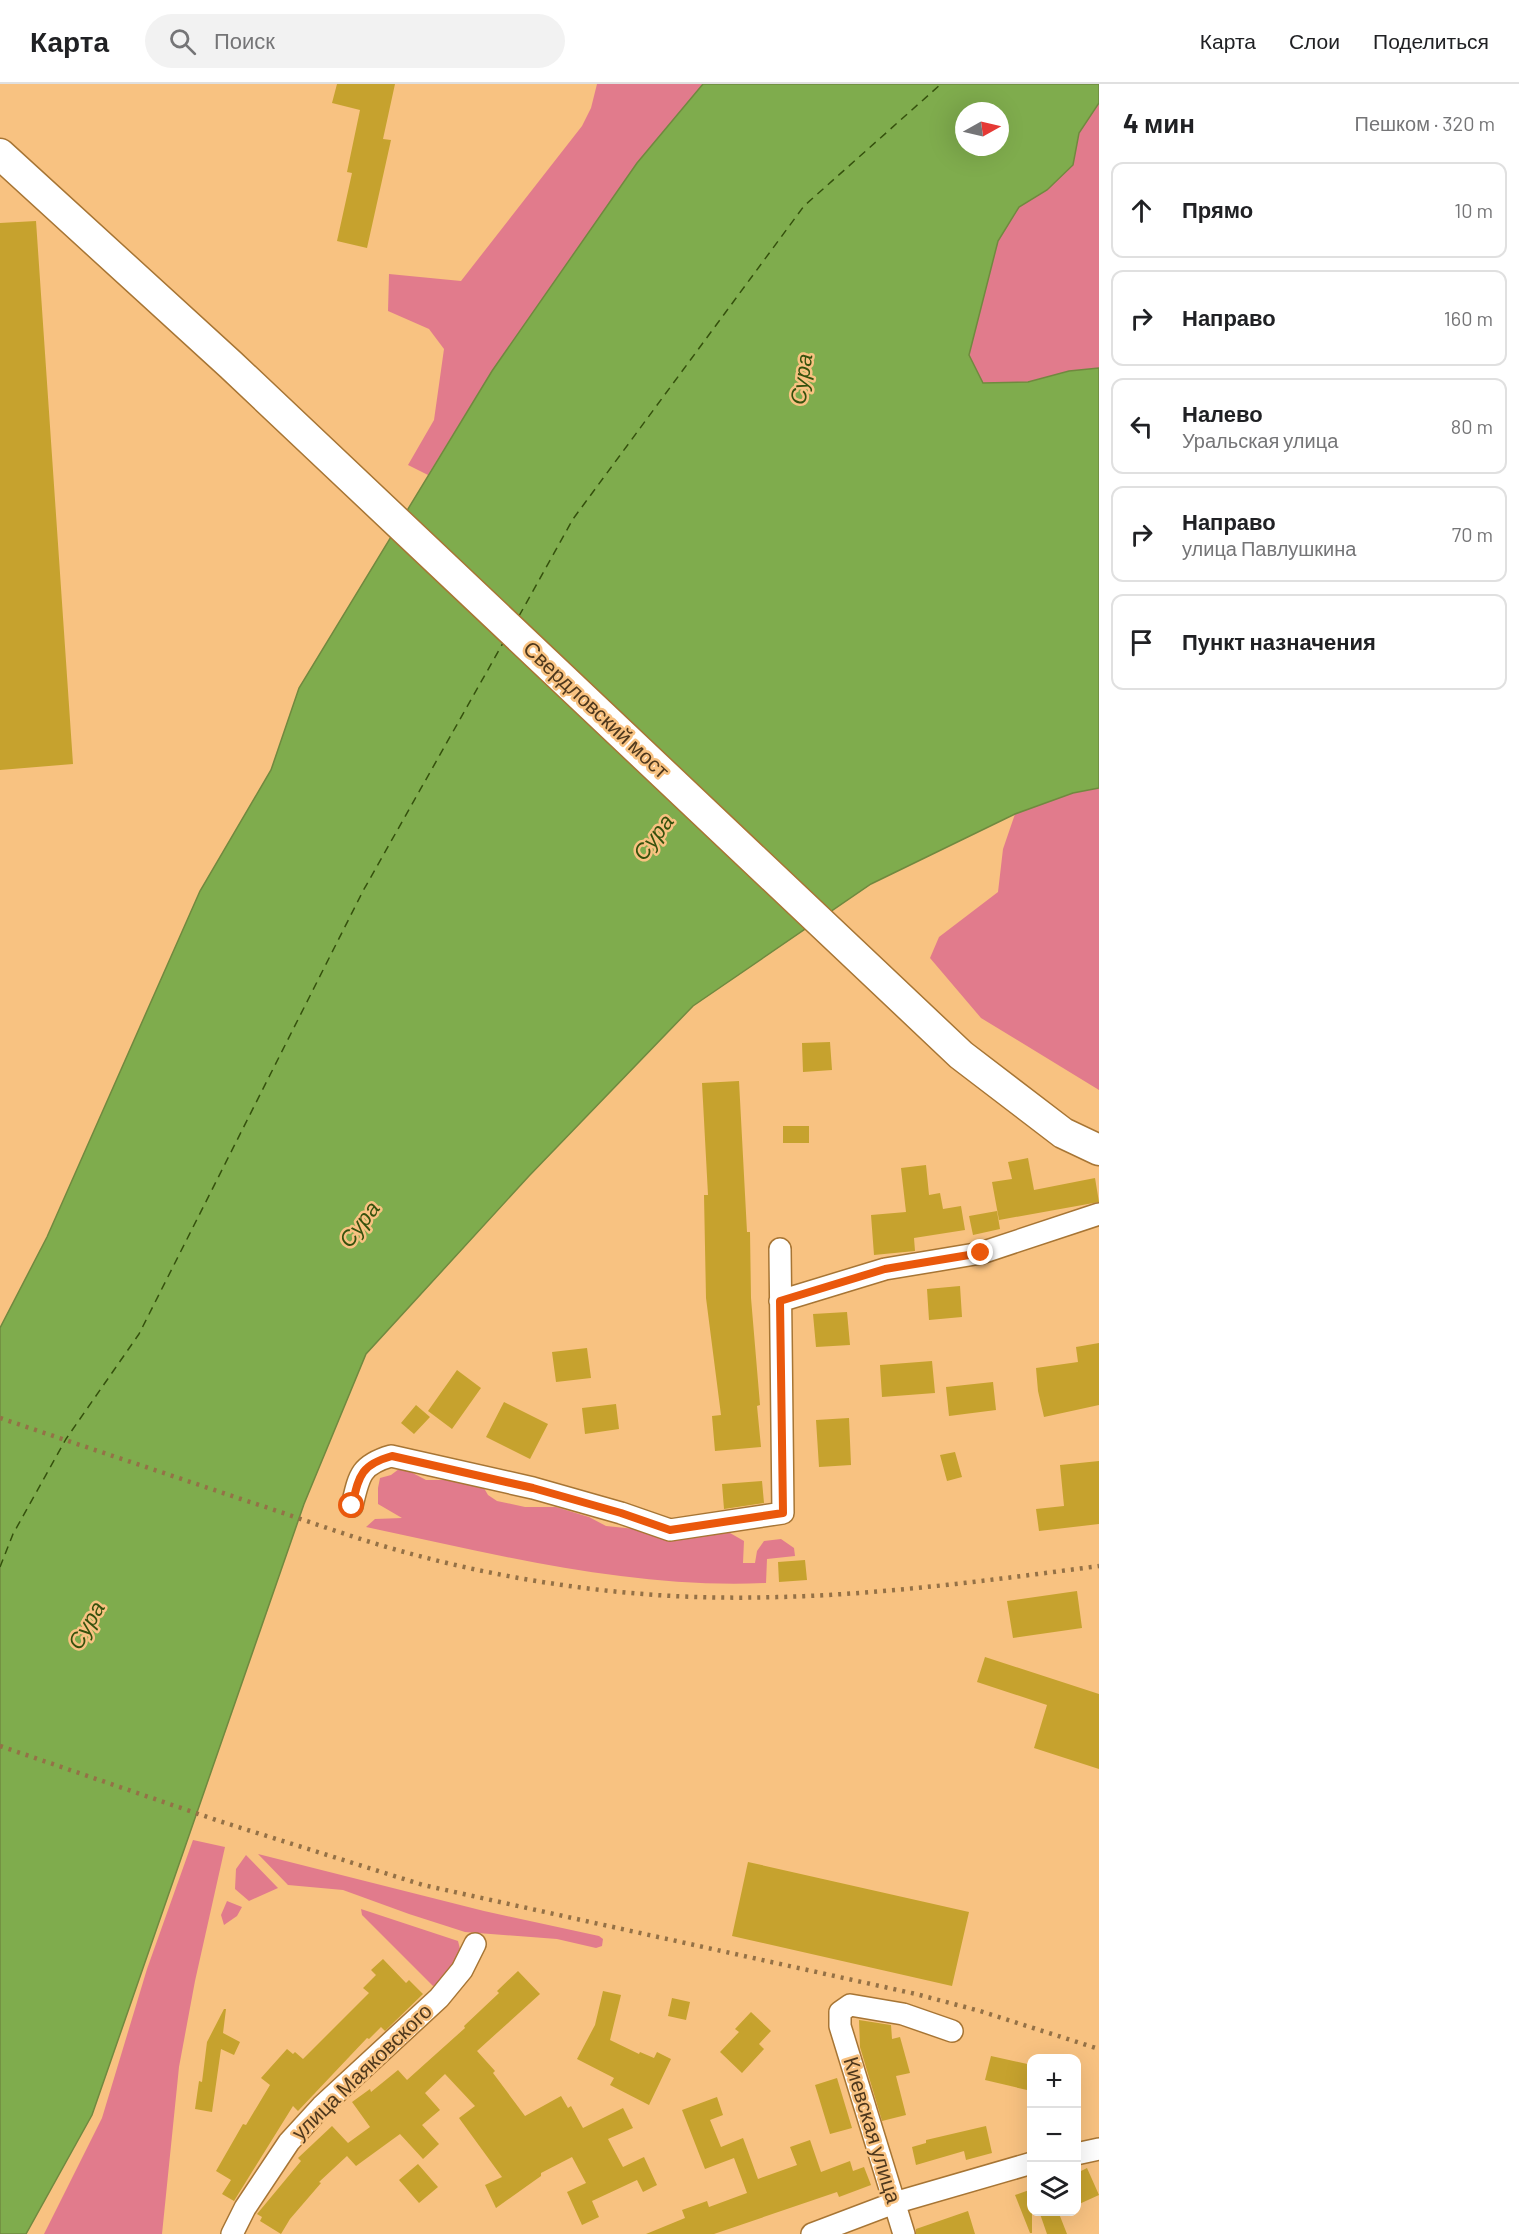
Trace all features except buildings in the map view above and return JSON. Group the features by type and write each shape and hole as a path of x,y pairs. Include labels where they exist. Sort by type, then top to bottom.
{"main road":[{"name":"Свердловский мост","path":"0,154 231,365 961,1055 1063,1133 1099,1150"}],"street":[{"path":"780,1301 885,1269 981,1253 1099,1214"},
{"path":"352,1506 360,1474 375,1461 392,1456 533,1488 621,1513 670,1530 783,1513 780,1249"},
{"name":"улица Маяковского","path":"232,2234 245,2208 289,2142 322,2106 431,2006 462,1970 475,1944"},
{"name":"Киевская улица","path":"904,2234 840,2026 840,2012 849,2004 903,2014 952,2031"},
{"path":"1081,2153 1099,2149"},
{"path":"812,2234 894,2203 1027,2164"}],"shaded area":[{"path":"597,84 703,84 637,163 492,371 428,475 408,465 434,420 444,349 429,329 388,311 389,274 461,281 582,126 591,108"},
{"path":"1099,103 1099,368 1069,371 1028,382 983,383 969,355 998,241 1019,207 1047,190 1073,165 1079,133"},
{"path":"1099,788 1099,1090 981,1018 930,958 939,937 998,892 1003,849 1015,814 1073,793"},
{"path":"399,1469 409,1471 426,1480 481,1483 488,1495 497,1501 525,1507 556,1507 589,1517 606,1526 685,1534 730,1533 744,1541 743,1563 755,1563 757,1551 764,1541 781,1539 794,1548 795,1556 767,1559 766,1583 665,1581 515,1559 366,1527 375,1519 402,1518 378,1504 380,1478 391,1475"},
{"path":"193,1840 225,1847 195,1981 179,2067 162,2234 44,2234 102,2118 147,1969"},
{"path":"258,1854 484,1911 599,1936 603,1939 602,1946 596,1948 557,1939 465,1932 343,1890 288,1885"},
{"path":"246,1855 278,1888 249,1901 235,1889 236,1869"},
{"path":"227,1901 242,1907 237,1916 224,1925 221,1915"},
{"path":"361,1909 458,1941 461,1953 444,1983 433,1986 362,1915"}],"water":[{"name":"Сура","path":"703,84 1099,84 1099,103 1079,133 1073,165 1047,190 1019,207 998,241 969,355 983,383 1028,382 1069,371 1099,368 1099,788 1073,793 1015,814 871,884 693,1006 529,1176 366,1354 304,1504 92,2115 26,2234 0,2234 0,1328 47,1237 200,891 271,770 299,688 492,371 637,163"}],"ferry route":[{"path":"519,616 573,519 804,206 941,84"},
{"path":"0,1567 13,1534 66,1439 139,1334 363,891 503,643"}],"railway":[{"path":"0,1418 387,1547 487,1572 567,1586 680,1596 740,1598 800,1596 920,1588 1099,1566"},
{"path":"0,1746 219,1821 423,1885 916,1994 980,2011 1099,2049"}],"route":[{"path":"352,1506 360,1474 375,1461 392,1456 533,1488 621,1513 670,1530 783,1513 780,1301 885,1269 981,1253"}]}
